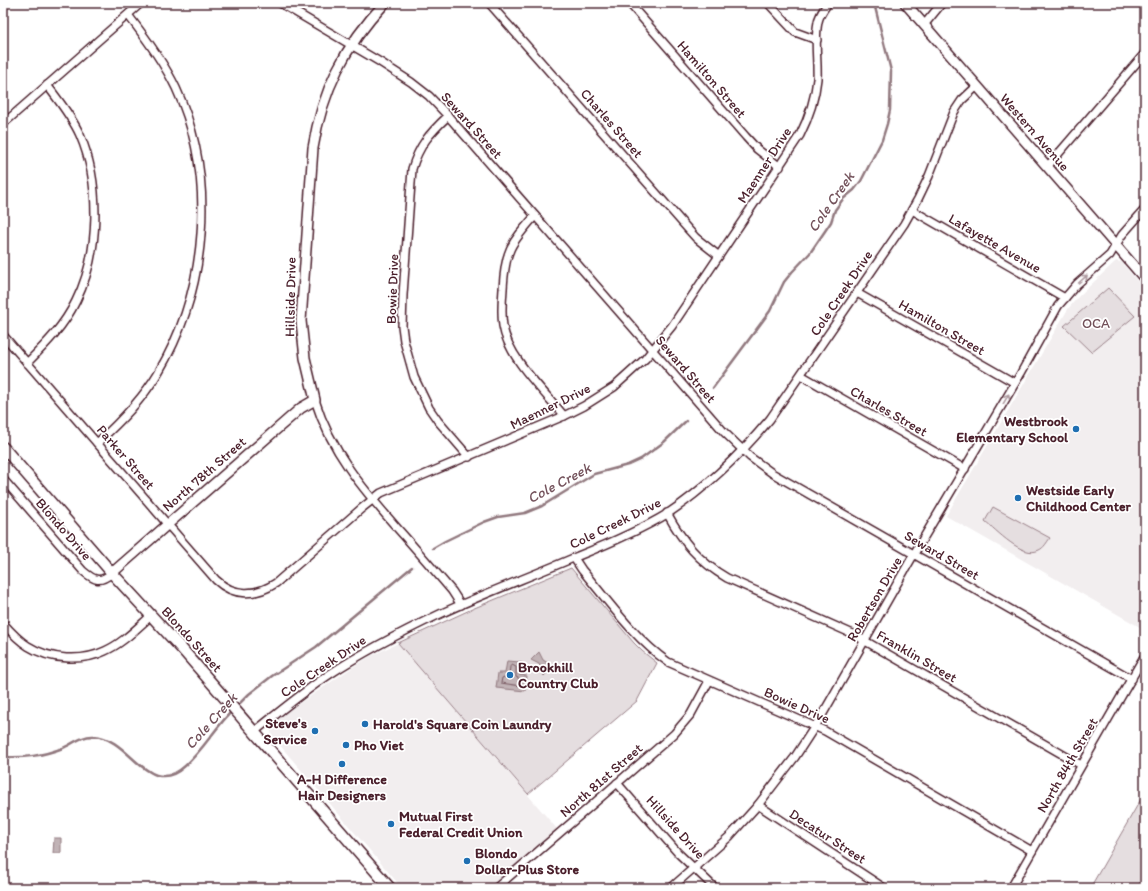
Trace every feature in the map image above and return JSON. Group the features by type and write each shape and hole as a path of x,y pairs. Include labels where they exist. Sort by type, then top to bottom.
{"main road":[{"name":"Blondo Street","path":"3,447 225,698 390,888"}],"street":[{"path":"3,124 141,3"},
{"name":"Seward Street","path":"280,3 411,82 429,96 742,451 772,473 1132,679"},
{"name":"Hillside Drive","path":"385,3 363,28 351,45 334,75 324,100 317,125 313,148 301,321 305,358 315,400 322,419 338,452 353,476 372,500 452,591 461,605"},
{"name":"Charles Street","path":"489,3 686,228 719,256"},
{"name":"Hamilton Street","path":"629,3 757,149 780,167"},
{"path":"768,3 795,32 817,40"},
{"name":"Maenner Drive","path":"278,581 372,500 384,492 469,457 584,406 614,387 645,359 672,326 780,167 800,135 812,106 817,79 818,22 828,3"},
{"name":"Western Avenue","path":"905,3 1145,279"},
{"path":"924,25 942,3"},
{"path":"97,444 142,396 158,373 173,346 184,320 192,292 198,262 201,229 202,199 200,170 195,142 187,115 176,88 163,63 128,15"},
{"path":"1047,167 1145,53"},
{"path":"27,363 56,334 76,301 88,268 94,228 94,186 86,150 71,118 47,85"},
{"name":"Cole Creek Drive","path":"254,732 306,691 355,658 388,639 461,605 634,532 667,513 706,484 742,451 770,419 857,293 912,210 929,176 954,112 962,100 977,86"},
{"name":"Bowie Drive","path":"448,116 425,140 417,154 412,169 402,326 408,358 422,395 438,421 469,457"},
{"path":"1116,246 1122,235 1145,209"},
{"name":"Lafayette Avenue","path":"912,210 1065,298"},
{"path":"535,216 514,241 508,254 504,272 502,306 503,326 512,351 524,369 564,416"},
{"name":"Robertson Drive","path":"671,888 730,836 758,805 785,771 815,727 914,554 1015,383 1058,306 1077,284 1110,255 1116,246"},
{"name":"Hamilton Street","path":"857,293 1015,383"},
{"name":"Parker Street","path":"3,335 216,580 228,589 236,592 253,593 265,590 278,581"},
{"name":"Charles Street","path":"801,375 965,469"},
{"name":"North 78th Street","path":"112,572 301,408 315,400"},
{"name":"Blondo Drive","path":"3,479 83,571 99,580 104,579 112,572"},
{"name":"Franklin Street","path":"667,513 690,549 714,571 853,634 1082,765"},
{"name":"Bowie Drive","path":"574,558 582,570 646,645 668,662 815,727 868,755 1032,851"},
{"path":"3,623 21,641 37,651 55,656 82,658 98,654 113,647 152,615"},
{"name":"North 84th Street","path":"1011,888 1145,655"},
{"name":"North 81st Street","path":"496,888 669,740 695,708 709,681"},
{"name":"Hillside Drive","path":"617,783 678,853 715,888"},
{"name":"Decatur Street","path":"758,805 884,888"}],"shaded area":[{"path":"1116,261 1121,262 1145,290 1145,630 946,516 1068,309 1078,297"},
{"path":"398,643 557,829 488,888 402,888 272,736 271,731 273,724 290,710 353,667 371,656"}],"green space":[{"name":"OCA","path":"1108,288 1135,316 1091,352 1064,326"},
{"path":"993,507 1050,538 1041,549 1033,552 1025,551 1003,537 985,521"},
{"name":"Brookhill Country Club","path":"571,568 634,643 657,663 637,701 528,794 398,643 472,609"},
{"path":"1145,792 1145,888 1090,888"}],"water":[{"name":"Brookhill Country Club","path":"539,652 543,660 553,666 544,676 539,664 531,660"},
{"name":"Brookhill Country Club","path":"507,661 521,662 519,675 527,676 525,691 496,688 498,673 505,673"},
{"path":"54,838 61,838 61,853 53,853"}],"waterway":[{"name":"Cole Creek","path":"713,388 770,311 784,282 810,253 831,222 835,210 843,199 854,190 861,181 882,140 890,110 891,71 874,3"},
{"name":"Cole Creek","path":"433,548 484,522 498,517 525,513 542,506 594,474 628,465 641,459 664,442 686,421"},
{"name":"Cole Creek","path":"236,707 249,694 272,676 316,647 412,567"},
{"name":"Cole Creek","path":"3,757 26,757 41,755 63,748 82,738 94,736 107,739 119,746 150,772 160,776 172,775 191,760 232,711"}],"place":[{"name":"Westbrook Elementary School","path":"1076,429"},
{"name":"Westside Early Childhood Center","path":"1018,498"},
{"name":"Brookhill Country Club","path":"510,675"},
{"name":"Harold's Square Coin Laundry","path":"365,724"},
{"name":"Steve's Service","path":"315,731"},
{"name":"Pho Viet","path":"346,745"},
{"name":"A-H Difference Hair Designers","path":"342,764"},
{"name":"Mutual First Federal Credit Union","path":"391,824"},
{"name":"Blondo Dollar-Plus Store","path":"467,861"}]}
